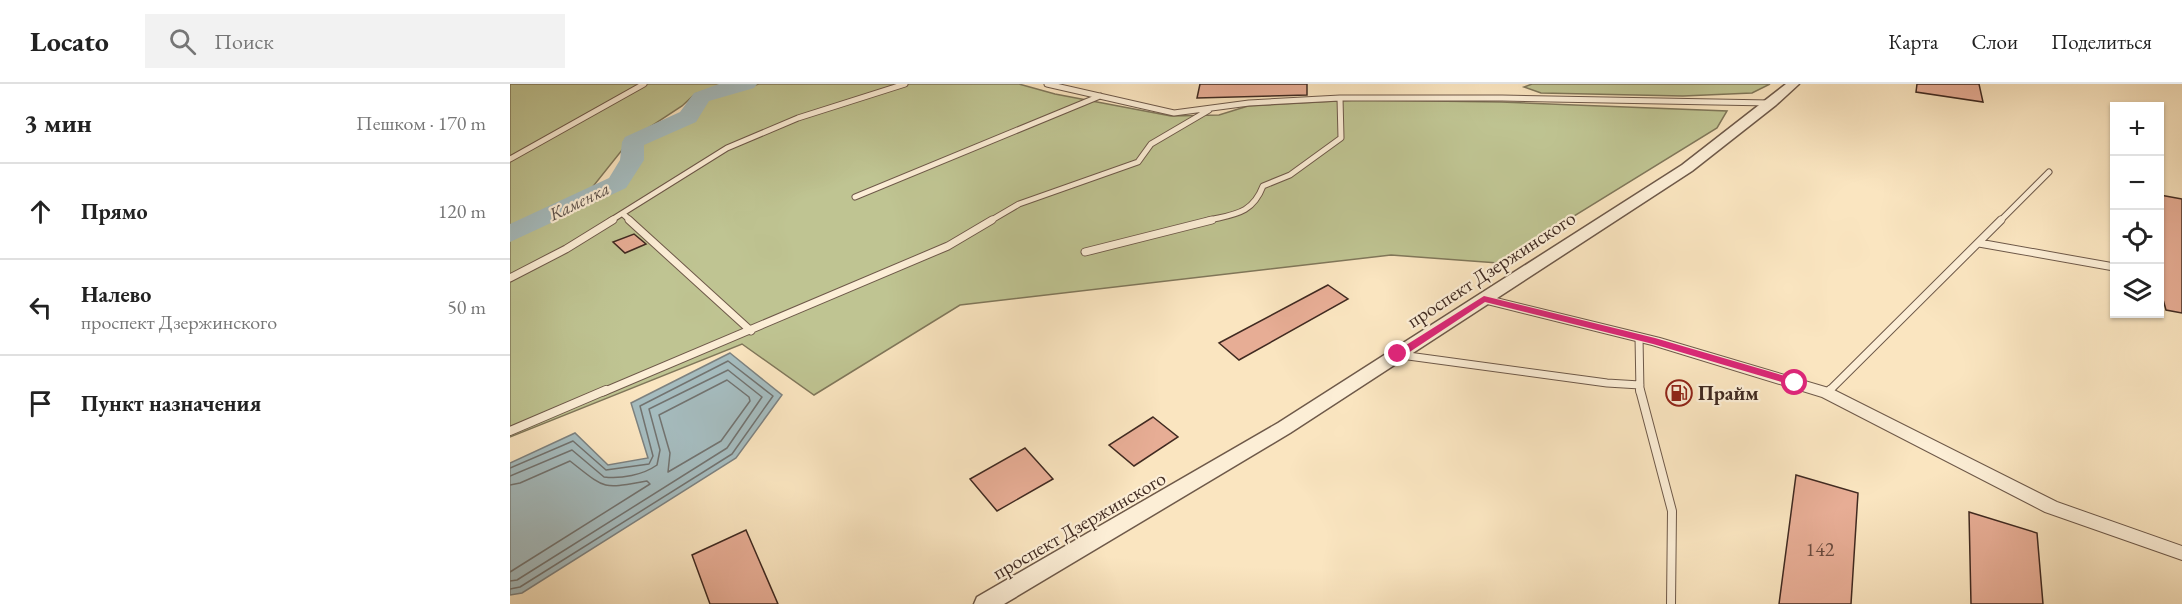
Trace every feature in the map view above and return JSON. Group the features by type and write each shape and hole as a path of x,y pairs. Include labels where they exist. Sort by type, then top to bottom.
{"street":[{"name":"проспект Дзержинского","path":"985,604 1216,470 1484,299 1687,168 1772,103 1793,84"},
{"path":"1484,299 1639,337 1827,393 2051,507 2182,553"}],"lane":[{"path":"510,159 644,84"},
{"path":"510,278 566,249 727,147 798,117 905,84"},
{"path":"1047,84 1174,112 1209,110 1249,103 1340,98 1502,98 1772,103"},
{"path":"855,197 1100,96"},
{"path":"1085,252 1246,211 1258,199 1263,186 1290,175 1341,138 1340,98"},
{"path":"510,431 948,246 1018,204 1138,162 1151,144 1209,110"},
{"path":"1827,393 2049,172"},
{"path":"623,213 751,331"},
{"path":"1979,243 2110,266"},
{"path":"1639,337 1640,392 1658,448 1672,511 1671,604"},
{"path":"1398,354 1640,385"}],"green space":[{"path":"510,84 728,84 695,94 682,106 630,140 591,189 510,228"},
{"path":"759,84 1019,84 1055,94 1171,116 1219,115 1248,106 1356,100 1501,102 1727,111 1717,128 1498,263 1391,255 960,305 814,395 742,344 510,437 510,238 622,184 641,158 640,141 696,116 706,97"},
{"path":"1532,84 1770,84 1752,93 1683,96 1541,93 1524,87"}],"water":[{"path":"730,353 782,395 736,458 522,593 510,595 510,463 575,433 608,465 648,458 631,403"}],"building":[{"path":"1200,84 1307,84 1307,95 1197,98"},
{"path":"1917,84 1979,84 1983,102 1916,92"},
{"path":"2164,196 2182,199 2182,313 2166,310 2164,303"},
{"path":"634,234 646,244 625,253 613,242"},
{"path":"1328,285 1348,299 1239,360 1219,343"},
{"path":"1153,417 1178,437 1134,466 1109,445"},
{"path":"1025,448 1053,479 997,511 970,479"},
{"path":"1796,475 1858,493 1851,604 1779,604"},
{"path":"1969,512 2037,533 2043,604 1971,604"},
{"path":"746,530 778,604 710,604 692,555"}],"waterway":[{"name":"Каменка","path":"510,234 618,183 632,160 633,142 688,117 701,97 747,84"}],"place":[{"name":"Прайм","path":"1679,393"}],"route":[{"path":"1398,354 1484,299 1655,341 1795,383"}]}
